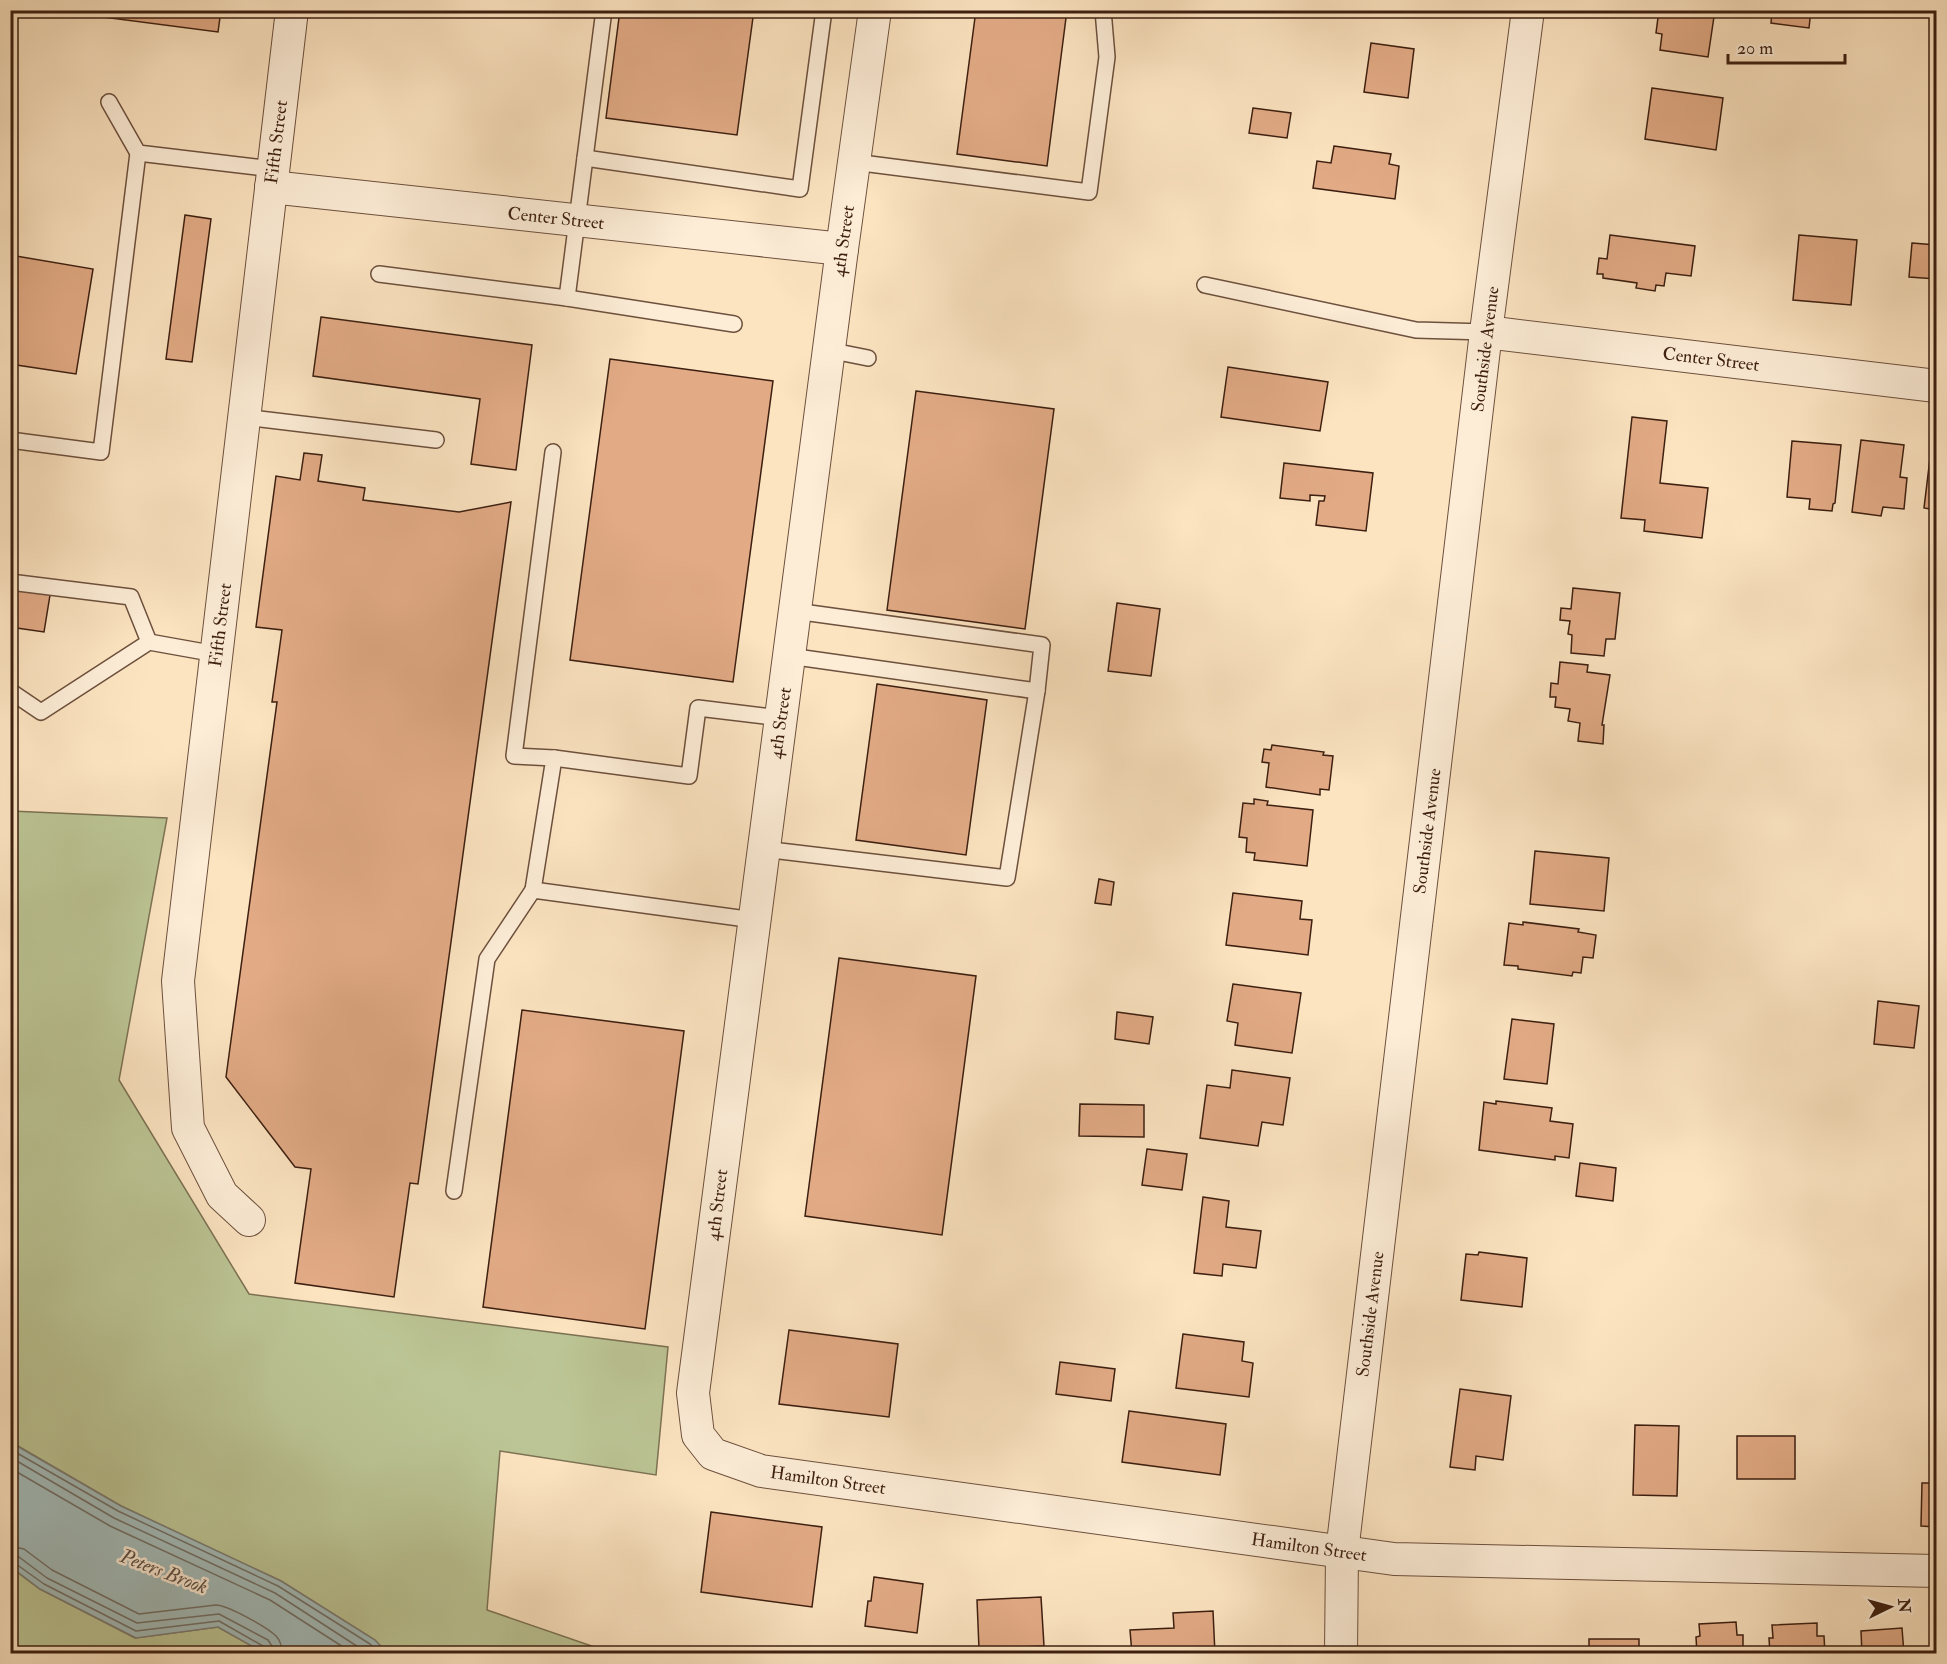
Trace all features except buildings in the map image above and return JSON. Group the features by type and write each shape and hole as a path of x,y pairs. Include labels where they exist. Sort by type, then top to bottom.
{"street":[{"name":"Fifth Street","path":"249,1220 222,1195 188,1128 178,981 292,10"},
{"name":"4th Street","path":"698,1435 693,1393 828,350 875,10"},
{"name":"Southside Avenue","path":"1341,1653 1342,1552 1486,332 1528,10"},
{"name":"Center Street","path":"272,178 578,220 842,249"},
{"name":"Center Street","path":"1486,332 1936,386"},
{"name":"Hamilton Street","path":"698,1435 713,1454 760,1471 1394,1559 1936,1571"}],"lane":[{"path":"567,298 604,10"},
{"path":"585,158 800,189 824,10"},
{"path":"854,162 1089,192 1107,57 1103,10"},
{"path":"10,440 101,452 138,153 109,102"},
{"path":"138,153 272,178"},
{"path":"379,274 567,298 734,324"},
{"path":"1205,285 1416,330 1486,332"},
{"path":"828,350 868,358"},
{"path":"244,417 435,440"},
{"path":"553,452 514,756 554,758 689,776 698,708 781,718"},
{"path":"10,582 131,597 149,642"},
{"path":"764,849 1007,878 1037,691 1042,645 795,611"},
{"path":"10,691 41,712 149,642 216,654"},
{"path":"789,656 1037,691"},
{"path":"454,1191 487,959 533,890 554,758"},
{"path":"533,890 754,920"}],"green space":[{"path":"11,811 167,818 119,1080 249,1294 668,1347 656,1475 500,1451 487,1610 612,1653 387,1653 375,1640 281,1581 121,1506 11,1442"},
{"path":"10,1567 40,1589 135,1638 218,1627 264,1653 11,1653"}],"water":[{"name":"Peters Brook","path":"10,1442 121,1506 281,1581 375,1640 387,1653 264,1653 218,1627 136,1638 40,1589 11,1567"}]}
